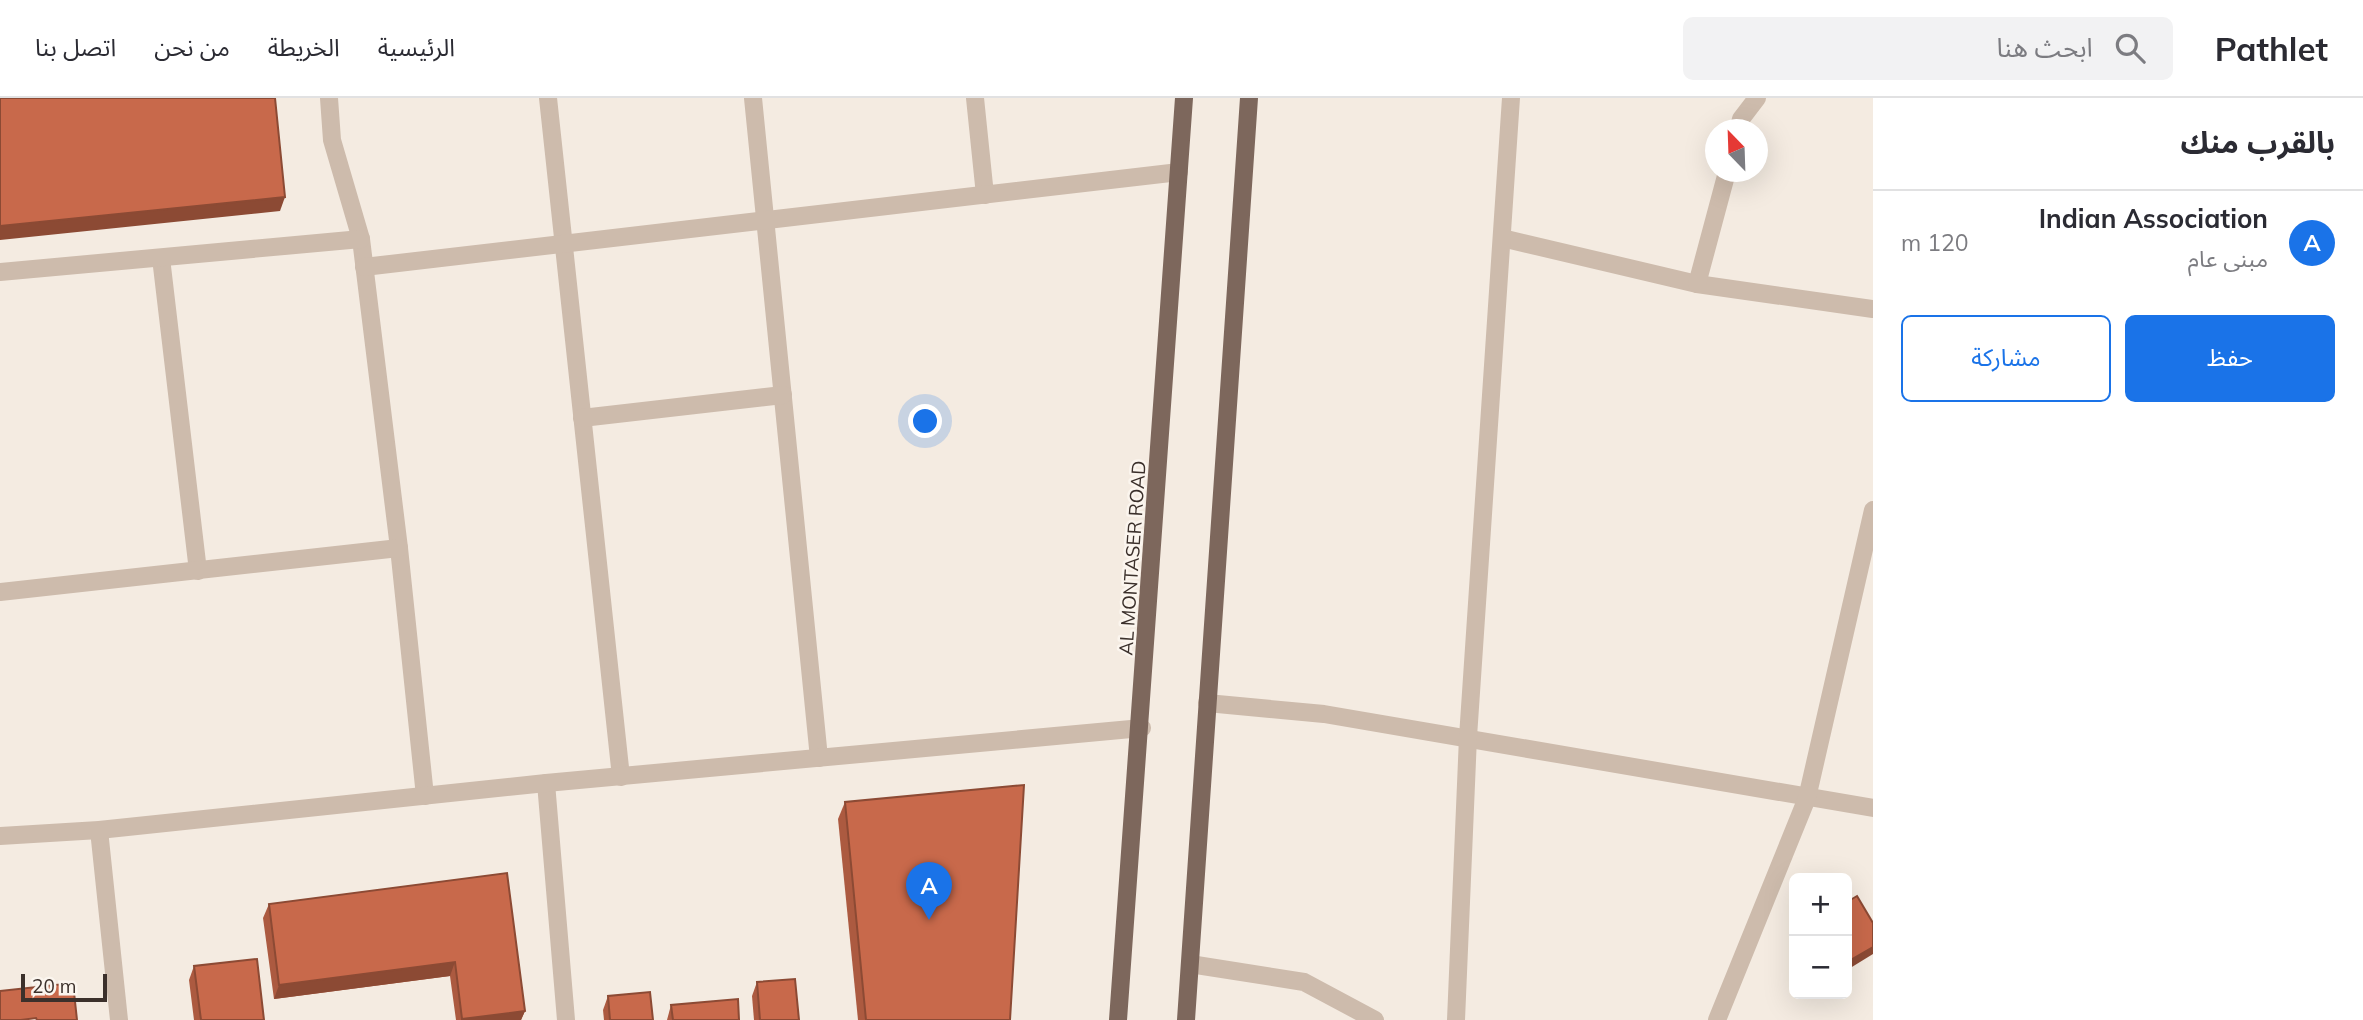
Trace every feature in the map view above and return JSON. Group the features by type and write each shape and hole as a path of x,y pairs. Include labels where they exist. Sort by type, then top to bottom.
{"main road":[{"name":"AL MONTASER ROAD","path":"1118,1020 1142,728 1184,98"},
{"path":"1186,1020 1249,98"}],"street":[{"path":"329,98 332,140 361,239 365,267 400,548 425,796"},
{"path":"548,98 621,777"},
{"path":"753,98 820,758"},
{"path":"975,98 985,195"},
{"path":"1456,1020 1468,737 1511,98"},
{"path":"1741,119 1758,98"},
{"path":"365,267 1179,172"},
{"path":"1697,284 1724,182"},
{"path":"1502,238 1697,284 1873,309"},
{"path":"0,272 361,239"},
{"path":"161,258 198,571"},
{"path":"582,418 783,396"},
{"path":"1717,1020 1807,798 1873,510"},
{"path":"0,592 400,548"},
{"path":"1207,703 1324,714 1873,808"},
{"path":"0,836 99,830 546,783 1142,728"},
{"path":"546,783 566,1020"},
{"path":"99,830 119,1020"},
{"path":"1190,964 1304,982 1375,1020"}],"building":[{"path":"0,98 275,98 285,197 0,226"},
{"path":"1024,785 1010,1020 866,1020 845,802"},
{"path":"507,873 525,1011 462,1019 455,962 279,985 269,904"},
{"path":"1857,896 1873,923 1873,947 1852,959 1852,936 1852,899"},
{"path":"257,959 264,1020 201,1020 194,966"},
{"path":"795,979 799,1020 760,1020 757,982"},
{"path":"73,983 77,1020 0,1020 0,991"},
{"path":"650,992 653,1020 610,1020 608,996"},
{"path":"738,999 739,1020 673,1020 671,1005"}],"place":[{"name":"Indian Association","path":"929,920"}]}
